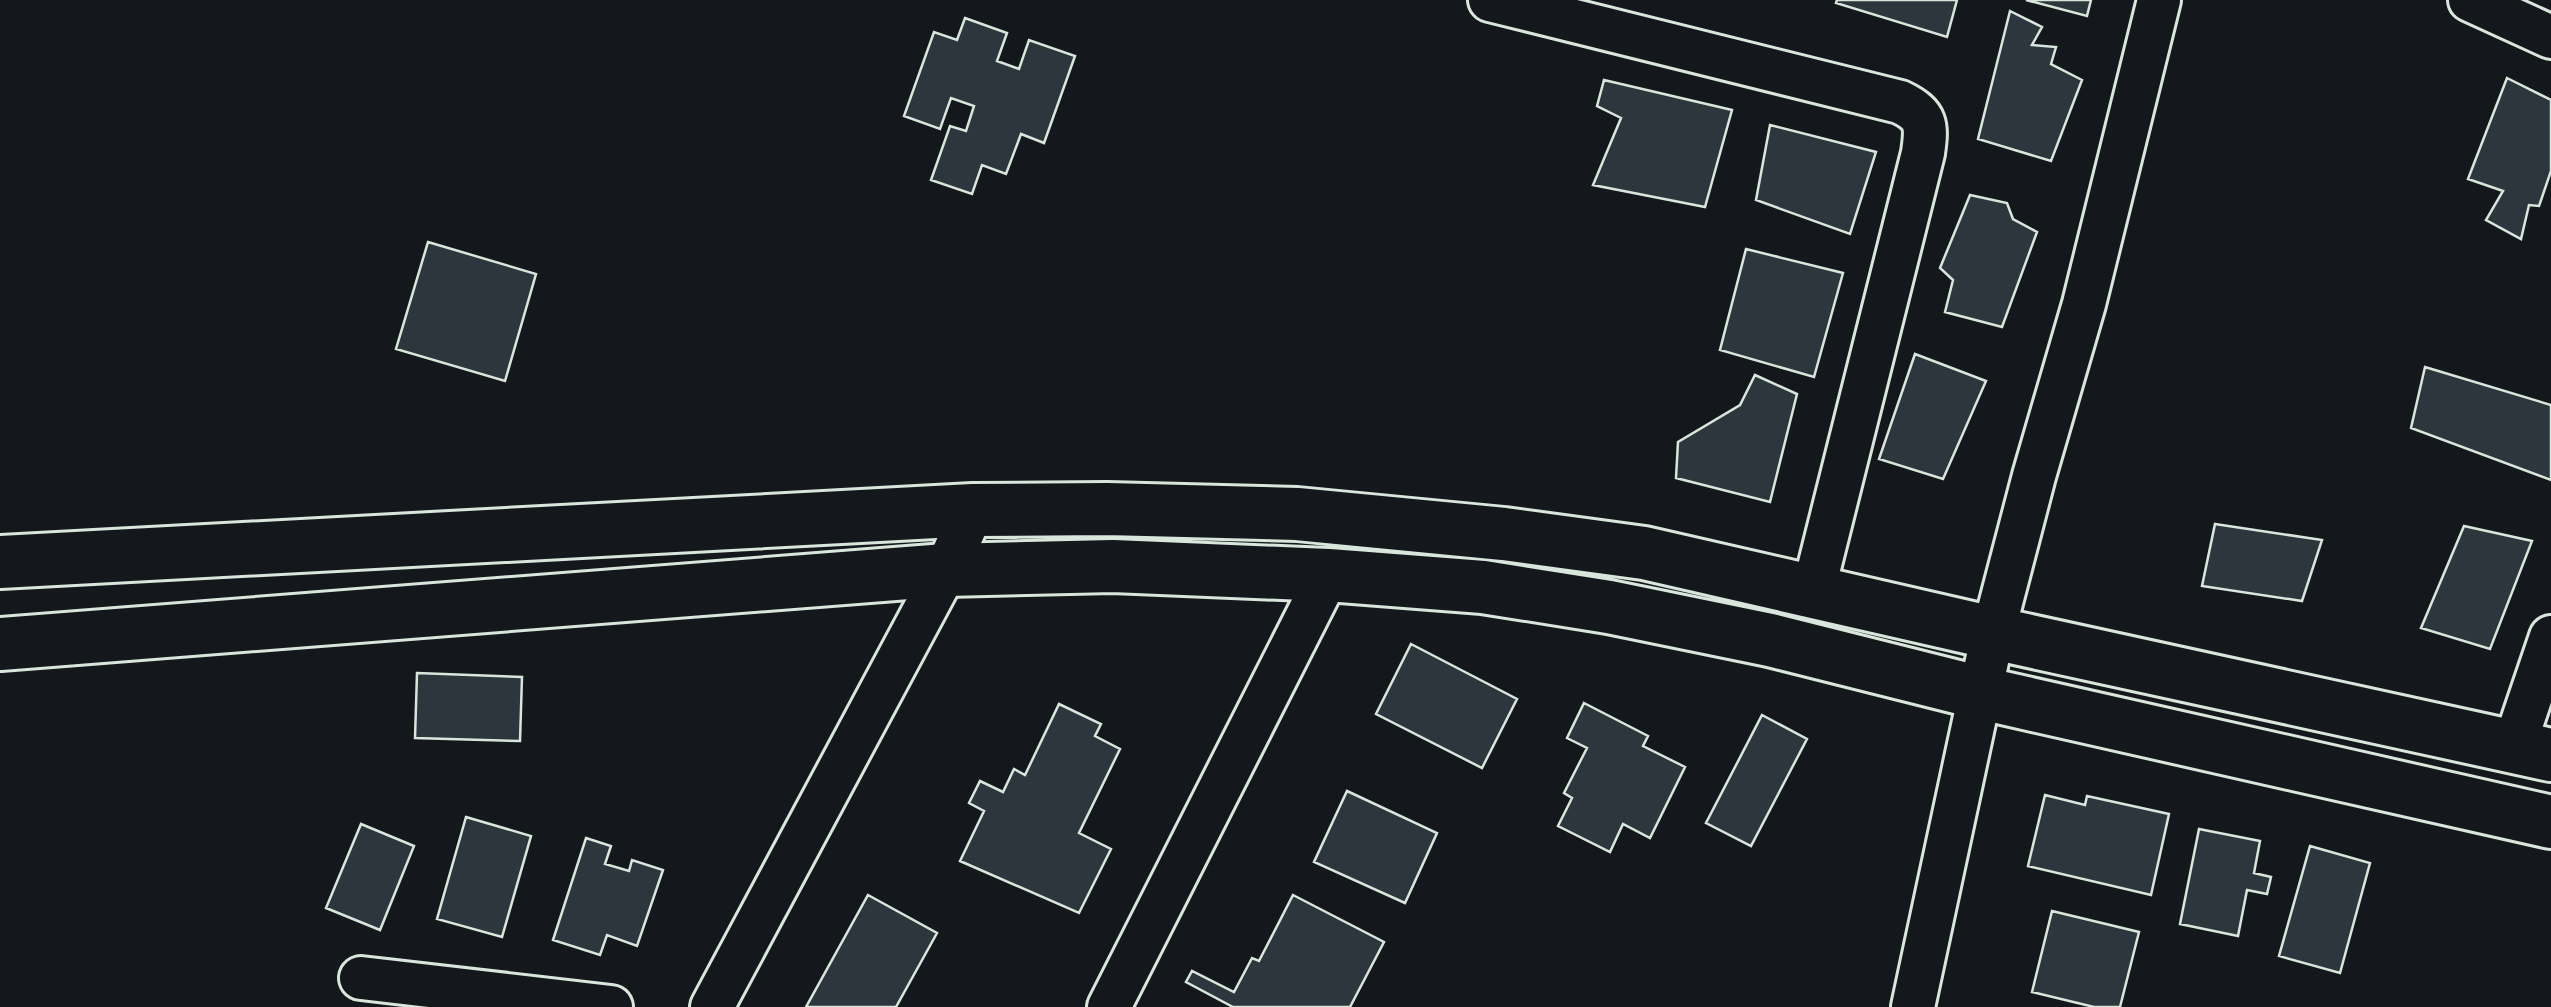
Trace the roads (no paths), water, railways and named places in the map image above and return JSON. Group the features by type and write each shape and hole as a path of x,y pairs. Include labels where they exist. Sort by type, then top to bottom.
{"main road":[{"path":"0,562 973,510 1107,508 1297,514 1644,553 2533,750"},
{"path":"0,644 946,570 1113,566 1328,574 1483,587 1609,607 1770,640 1981,693 2551,822"}],"street":[{"path":"1490,0 1900,102 1917,110 1925,124 1923,153 1812,592"},
{"path":"1913,1007 1993,633 2084,304 2160,0"},
{"path":"2470,0 2551,36"},
{"path":"712,1007 946,570 973,510"},
{"path":"1109,1007 1328,574"},
{"path":"2533,750 2551,637"},
{"path":"361,978 611,1007"}]}
